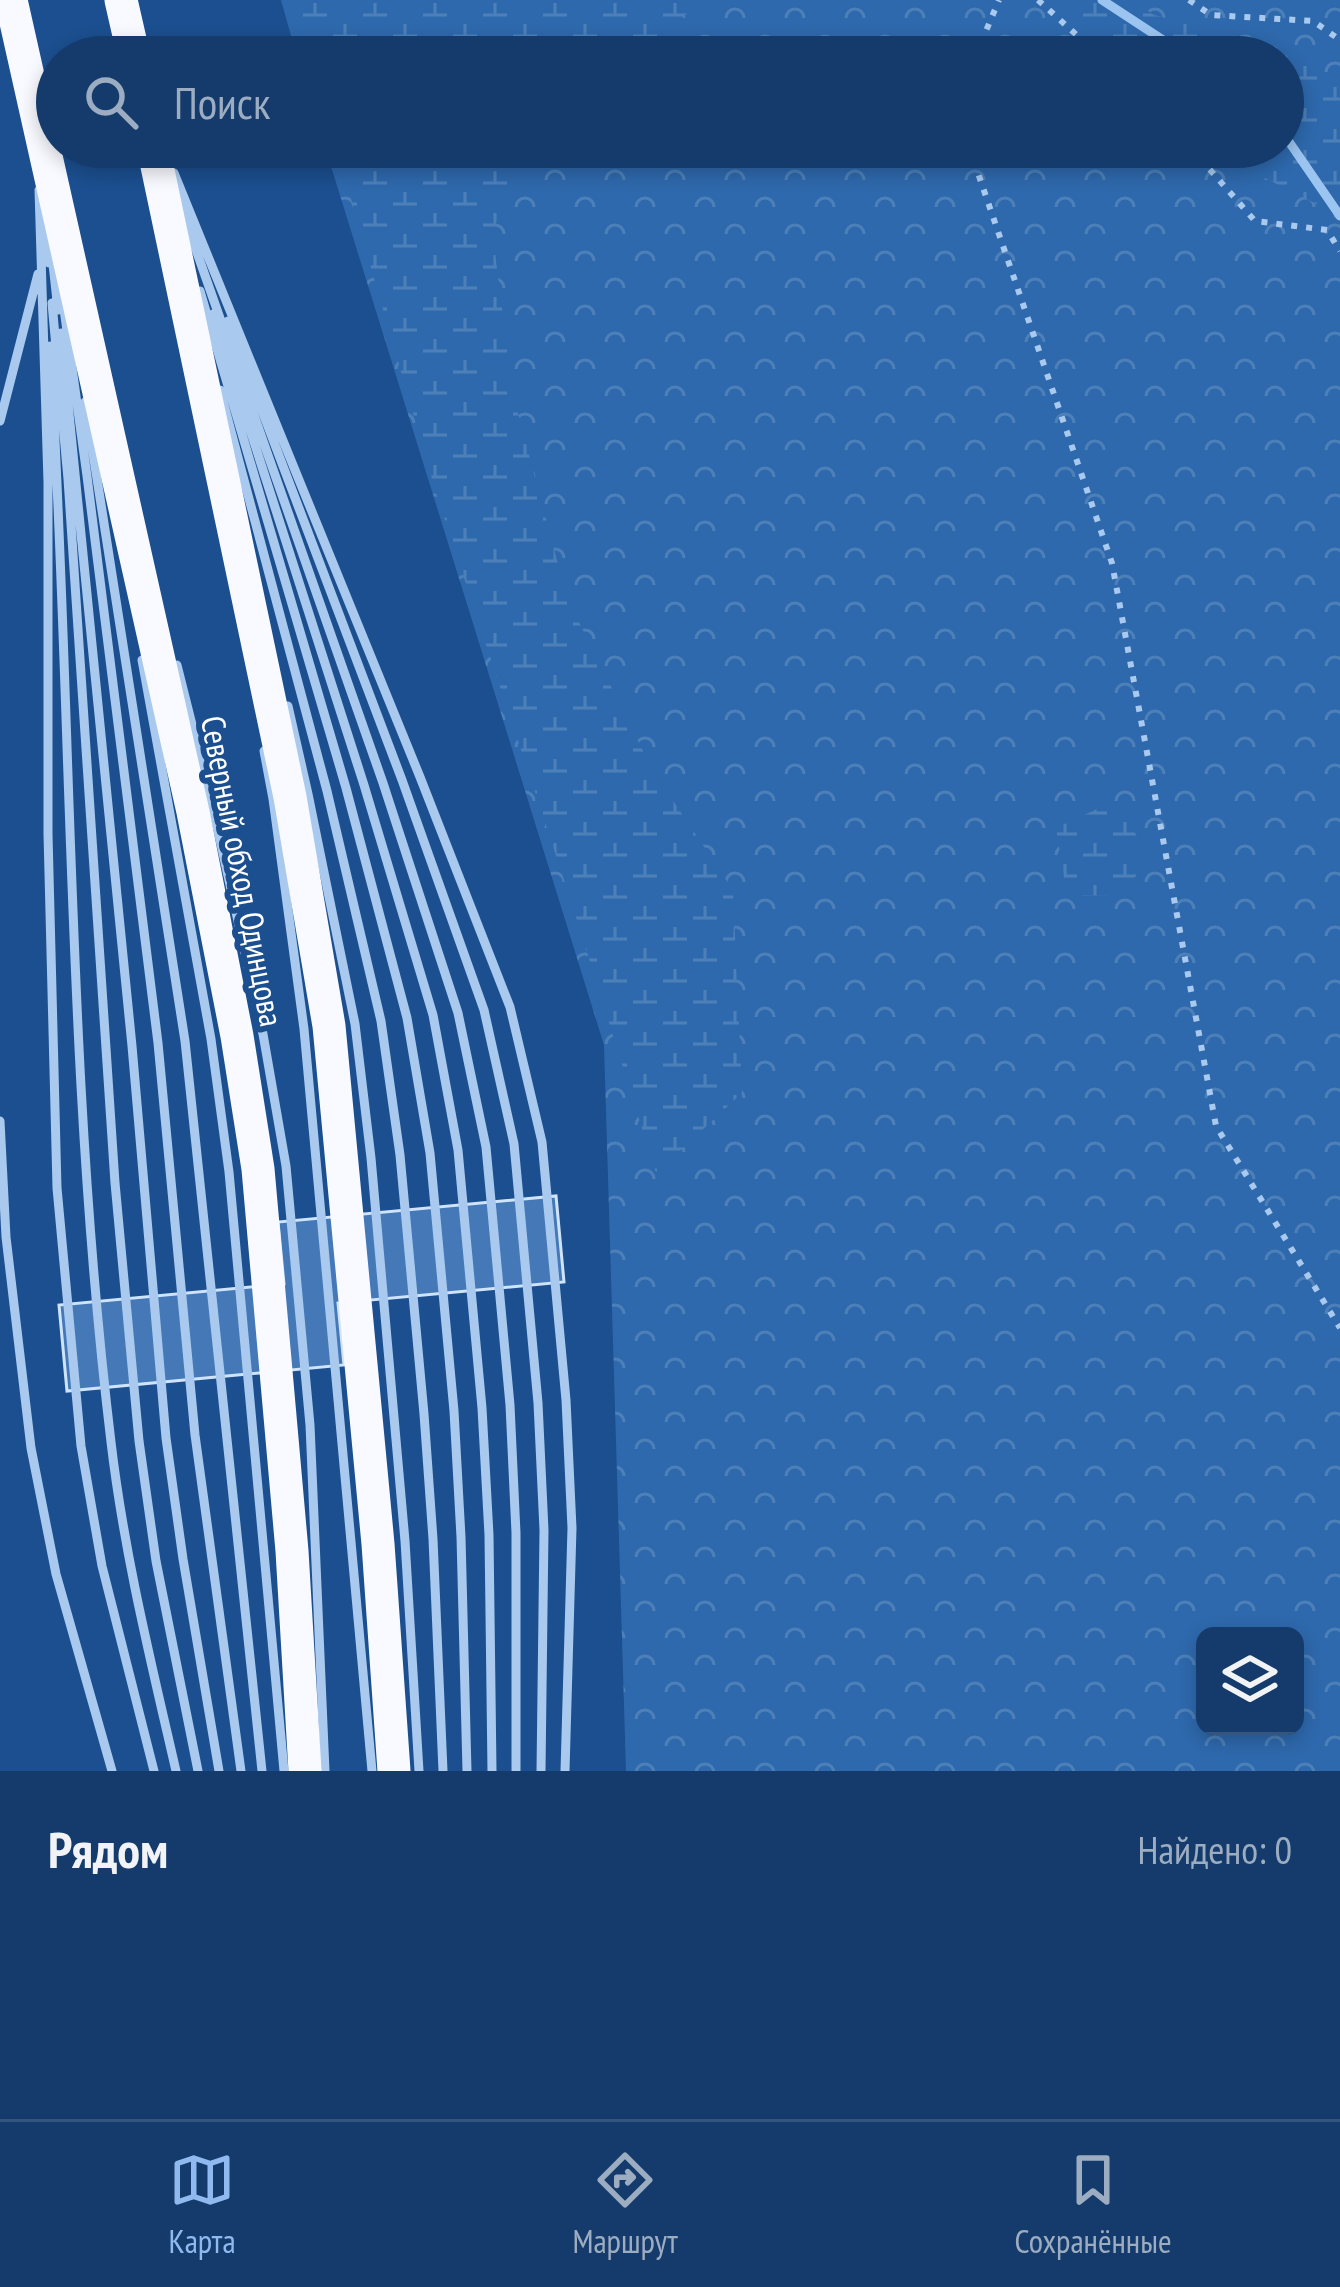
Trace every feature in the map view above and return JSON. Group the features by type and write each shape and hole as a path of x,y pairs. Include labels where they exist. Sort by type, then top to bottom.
{"highway":[{"name":"Северный обход Одинцова","path":"11,0 36,113"},
{"path":"121,0 129,36"},
{"name":"Северный обход Одинцова","path":"48,168 193,812 237,1036 258,1169 292,1551 305,1771"},
{"name":"Северный обход Одинцова","path":"161,168 290,797 329,1026 376,1523 394,1771"}],"lane":[{"path":"38,168 48,482 57,1188 81,1446 102,1566 154,1771"},
{"path":"39,168 58,481 87,1185 111,1443 129,1564 176,1771"},
{"path":"41,168 68,479 115,1183 139,1441 156,1562 197,1771"},
{"path":"42,168 77,477 166,1438 219,1771"},
{"path":"44,168 128,798 158,1043 195,1436 241,1771"},
{"path":"45,168 185,1041 262,1771"},
{"path":"47,168 120,541"},
{"path":"50,168 144,537"},
{"path":"161,168 220,524"},
{"path":"162,168 254,566"},
{"path":"163,168 327,791 381,1021 400,1156 424,1414 443,1771"},
{"path":"163,168 346,788 407,1018 430,1153 454,1411 467,1771"},
{"path":"164,168 364,785 433,1015 458,1150 482,1408 492,1771"},
{"path":"164,168 383,783 458,1012 486,1147 510,1406 517,1533 516,1771"},
{"path":"165,168 385,735 484,1010 514,1144 538,1403 544,1531 541,1771"},
{"path":"166,168 403,735 510,1007 542,1142 566,1400 572,1528 565,1771"},
{"path":"0,421 41,263"},
{"path":"173,650 253,988 286,1166 310,1425 325,1771"},
{"path":"141,655 211,1039 229,1172 284,1771"},
{"path":"286,703 355,1024 405,1541 418,1771"},
{"path":"260,730 304,1029 372,1771"},
{"path":"0,1121 6,1237 31,1448 56,1574 112,1771"}],"path":[{"path":"984,36 999,0"},
{"path":"1038,0 1078,36"},
{"path":"1189,0 1211,15 1313,21 1340,40"},
{"path":"976,168 1112,563 1216,1126 1340,1328"},
{"path":"1208,168 1255,221 1327,230 1340,251"}],"green space":[{"path":"281,0 1340,0 1340,1771 626,1771 604,1045 332,168 1304,168 1304,36 291,36"},
{"path":"295,0 703,0 660,36 304,36"},
{"path":"1056,0 1132,0 1154,15 1235,36 1100,36"},
{"path":"1304,62 1340,82 1340,222 1265,178 1258,168 1304,168"},
{"path":"342,168 532,168 492,229 513,394 567,598 653,771 733,890 742,1093 656,1173 571,901 437,496"},
{"path":"1114,801 1142,848 1140,868 1122,895 1067,896 1056,828"}],"building":[{"path":"556,1196 564,1282 338,1303 344,1365 67,1391 59,1305 284,1284 278,1222"}],"waterway":[{"path":"1102,0 1157,36"},
{"path":"1304,164 1340,216"}]}
